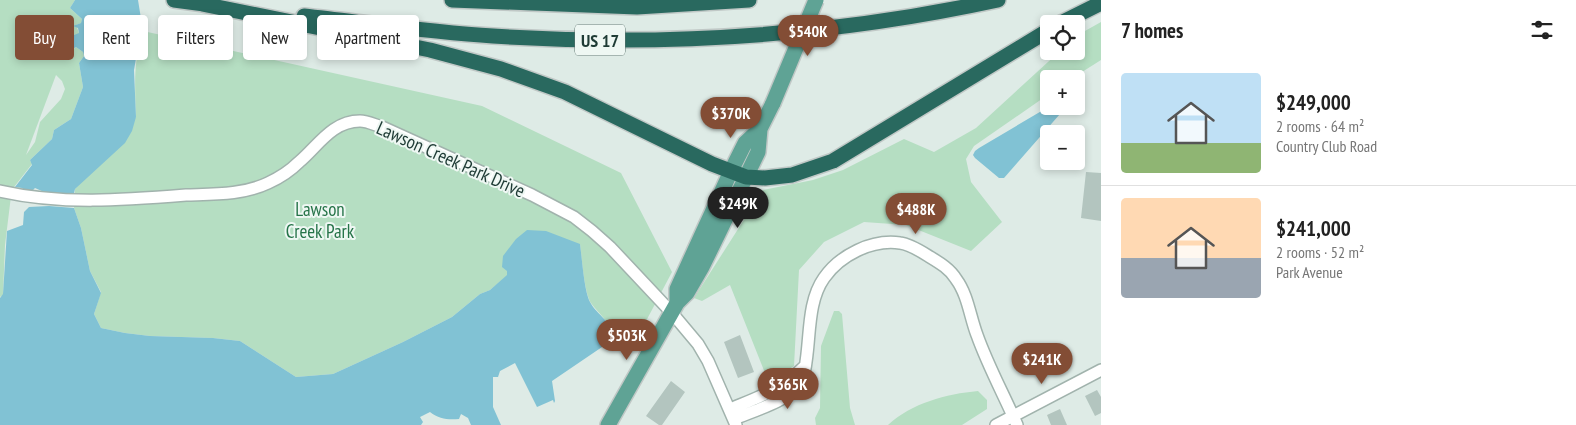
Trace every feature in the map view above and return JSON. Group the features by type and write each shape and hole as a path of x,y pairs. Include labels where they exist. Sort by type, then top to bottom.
{"highway":[{"name":"US 17","path":"174,0 418,30 482,35 627,40 708,38 782,33 890,20 998,0"},
{"path":"452,0 637,7 749,0"},
{"path":"1077,15 1101,3"},
{"path":"202,4 430,50 508,71 565,92 731,171 746,177 766,178 792,175 834,161 1040,35"}],"main road":[{"path":"674,308 677,289 731,171 745,143 760,129 773,103 816,0"},
{"path":"608,425 674,308 687,293 702,268 758,152 760,129"}],"street":[{"name":"Lawson Creek Park Drive","path":"0,191 22,196 80,200 232,192 258,188 280,177 299,163 328,134 343,124 361,121 382,127 515,187 574,217 610,247 674,308 708,361 733,418"},
{"path":"733,418 792,379 806,365 815,298 823,278 836,264 853,252 876,243 901,243 923,252 944,265 956,278 963,292 976,334 990,369 1015,420"},
{"path":"996,425 1015,420 1101,370"}],"green space":[{"path":"0,0 75,0 70,8 82,19 81,23 76,25 79,33 74,44 74,15 15,15 15,60 74,60 74,49 76,47 83,52 84,56 79,63 83,87 71,119 54,130 52,139 30,160 32,164 14,187 11,196 5,245 3,295 0,297","holes":["56,75 62,81 65,89 61,99 40,122 35,142 26,155"]},
{"path":"1101,22 1101,60 1085,70 1040,70 1040,100 974,146 966,159 971,182 1002,222 971,251 906,225 864,222 824,242 799,270 794,366 777,374 765,373 730,285 702,301 694,298 763,190 813,180 843,170 904,139 934,152 976,128 1050,60 1085,60 1085,31"},
{"name":"Lawson Creek Park","path":"148,32 158,34 158,60 233,60 233,51 243,53 243,60 274,60 482,106 621,173 672,272 636,340 609,329 591,303 585,283 580,244 507,271 508,275 490,290 480,294 452,317 333,374 296,377 240,341 150,336 101,328 94,314 101,292 90,271 81,228 74,208 75,189 136,117 137,60 148,60"},
{"path":"834,311 839,311 842,314 850,408 855,425 816,425 815,418 820,408 821,346"},
{"path":"978,391 987,400 987,409 962,425 888,425 897,417 919,405 954,394"}],"water":[{"path":"75,0 138,0 140,15 84,15 84,56 83,52 76,47 74,48 74,35 79,33 78,28 74,26 81,23 82,19 70,8"},
{"path":"84,56 84,60 136,60 134,70 136,117 132,131 125,143 75,189 73,197 45,195 44,192 35,188 29,194 22,188 15,187 32,165 30,160 52,139 54,130 71,119 83,87 79,63"},
{"path":"1040,112 1040,115 1059,115 1050,125 1040,125 1040,137 1004,178 999,178 975,158 973,155 979,148"},
{"path":"29,207 74,208 81,228 90,271 101,293 94,314 101,328 150,336 240,341 296,377 333,374 452,317 480,294 490,290 507,275 507,271 502,267 503,256 516,239 527,230 546,231 580,244 588,297 594,308 608,325 608,337 605,345 552,381 554,403 553,400 537,407 515,363 500,371 498,377 493,377 493,407 501,425 471,425 468,418 461,414 459,419 451,419 440,418 430,412 420,417 423,422 421,425 0,425 0,298 3,294 7,231 23,225 24,212"}],"building":[{"path":"1086,172 1101,173 1101,221 1081,218"},
{"path":"740,335 754,372 738,378 724,342"},
{"path":"671,381 685,392 662,425 659,425 646,416"},
{"path":"1097,390 1101,397 1101,413 1095,416 1085,396"},
{"path":"1060,409 1067,425 1051,425 1047,415"}]}
